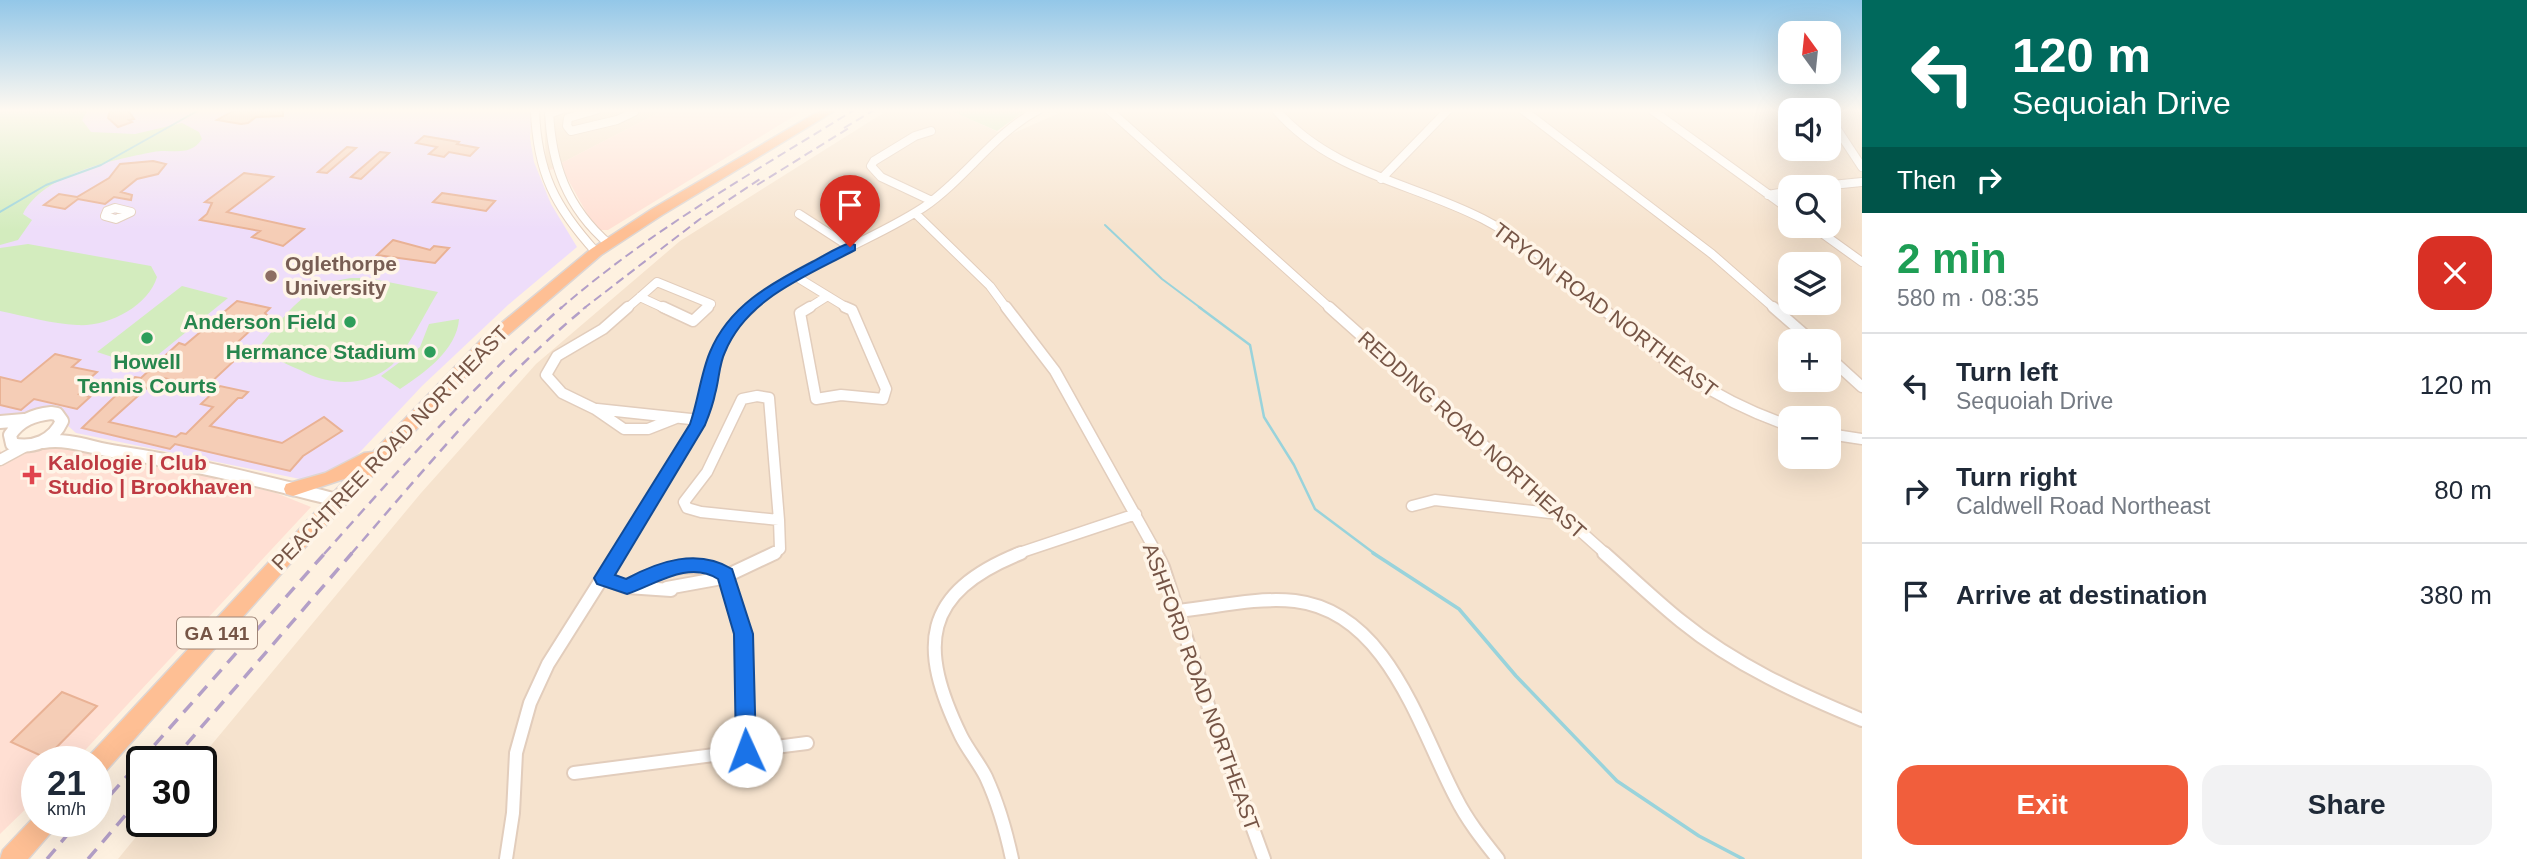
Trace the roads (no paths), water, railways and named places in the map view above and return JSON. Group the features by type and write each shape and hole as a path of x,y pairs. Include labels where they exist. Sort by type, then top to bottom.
{"highway":[{"name":"PEACHTREE ROAD NORTHEAST","path":"112,747 337,500 486,344 603,248 756,150"},
{"path":"293,489 330,479 382,452"},
{"path":"12,859 32,837"}],"street":[{"path":"537,150 550,191 563,215 603,248"},
{"path":"552,150 553,160 566,190 603,248"},
{"path":"892,150 874,161 872,166 881,177 932,201"},
{"path":"506,859 513,813 516,753 530,703 548,664 700,420 717,352 726,334 756,300 795,276 915,213 956,183 988,150"},
{"name":"REDDING ROAD NORTHEAST","path":"1154,150 1682,622 1716,647 1793,691 1862,720"},
{"name":"TRYON ROAD NORTHEAST","path":"1323,150 1348,165 1484,219 1533,251 1626,329 1691,378 1733,406 1778,423"},
{"path":"1381,179 1409,150"},
{"path":"1576,150 1713,254 1798,329"},
{"path":"1707,150 1778,202"},
{"path":"1850,150 1862,167"},
{"path":"1841,184 1862,182"},
{"path":"1768,195 1778,193"},
{"name":"ASHFORD ROAD NORTHEAST","path":"915,213 990,286 1055,371 1136,514 1163,566 1210,711 1264,859"},
{"path":"799,214 850,247"},
{"path":"1829,238 1862,262"},
{"path":"795,276 826,297 852,310 886,389 883,399 841,395 816,399 800,313 826,297"},
{"path":"639,296 693,321 711,304 657,282 639,296 603,329 556,356 546,375 554,389 616,415 700,420"},
{"path":"1841,368 1862,387"},
{"path":"603,578 627,587 667,588 672,591 685,589 720,578 771,556 780,549 779,520 769,398 757,396 742,399 707,472 684,502 687,508 701,512 779,520"},
{"path":"1,422 51,413 61,417 61,426 69,434 131,453"},
{"path":"2,458 17,441 27,419"},
{"path":"1,422 17,441 43,442 62,439 337,500"},
{"path":"43,442 61,426"},
{"path":"1841,436 1862,439"},
{"path":"1412,506 1435,500 1559,514"},
{"path":"1012,859 1004,822 991,789 963,740 940,687 933,639 940,614 958,587 984,568 1018,553 1136,514"},
{"path":"627,587 647,576 681,565 711,566 720,578 743,634 746,751"},
{"path":"1178,611 1289,601 1313,604 1363,633 1399,678 1452,793 1483,844 1498,859"},
{"path":"574,773 807,743"}],"waterway":[{"path":"0,212 46,185 101,165 128,150"},
{"path":"1105,225 1162,279 1202,309"},
{"path":"1199,307 1250,345 1264,417 1294,465 1315,509 1375,554"},
{"path":"1373,553 1459,609 1516,676 1617,781 1699,836 1743,859"}],"railway":[{"path":"560,309 666,228 789,150"},
{"path":"757,185 813,150"},
{"path":"583,309 700,219 763,177"},
{"path":"324,554 469,396 562,307"},
{"path":"351,554 492,394 586,307"},
{"path":"112,793 325,553"},
{"path":"185,746 352,553"},
{"path":"88,859 126,815"},
{"path":"47,859 66,837"}],"place":[{"name":"Oglethorpe University","path":"271,276"},
{"name":"Anderson Field","path":"350,322"},
{"name":"Howell Tennis Courts","path":"147,338"},
{"name":"Hermance Stadium","path":"430,352"},
{"name":"Kalologie | Club Studio | Brookhaven","path":"32,475"}]}
